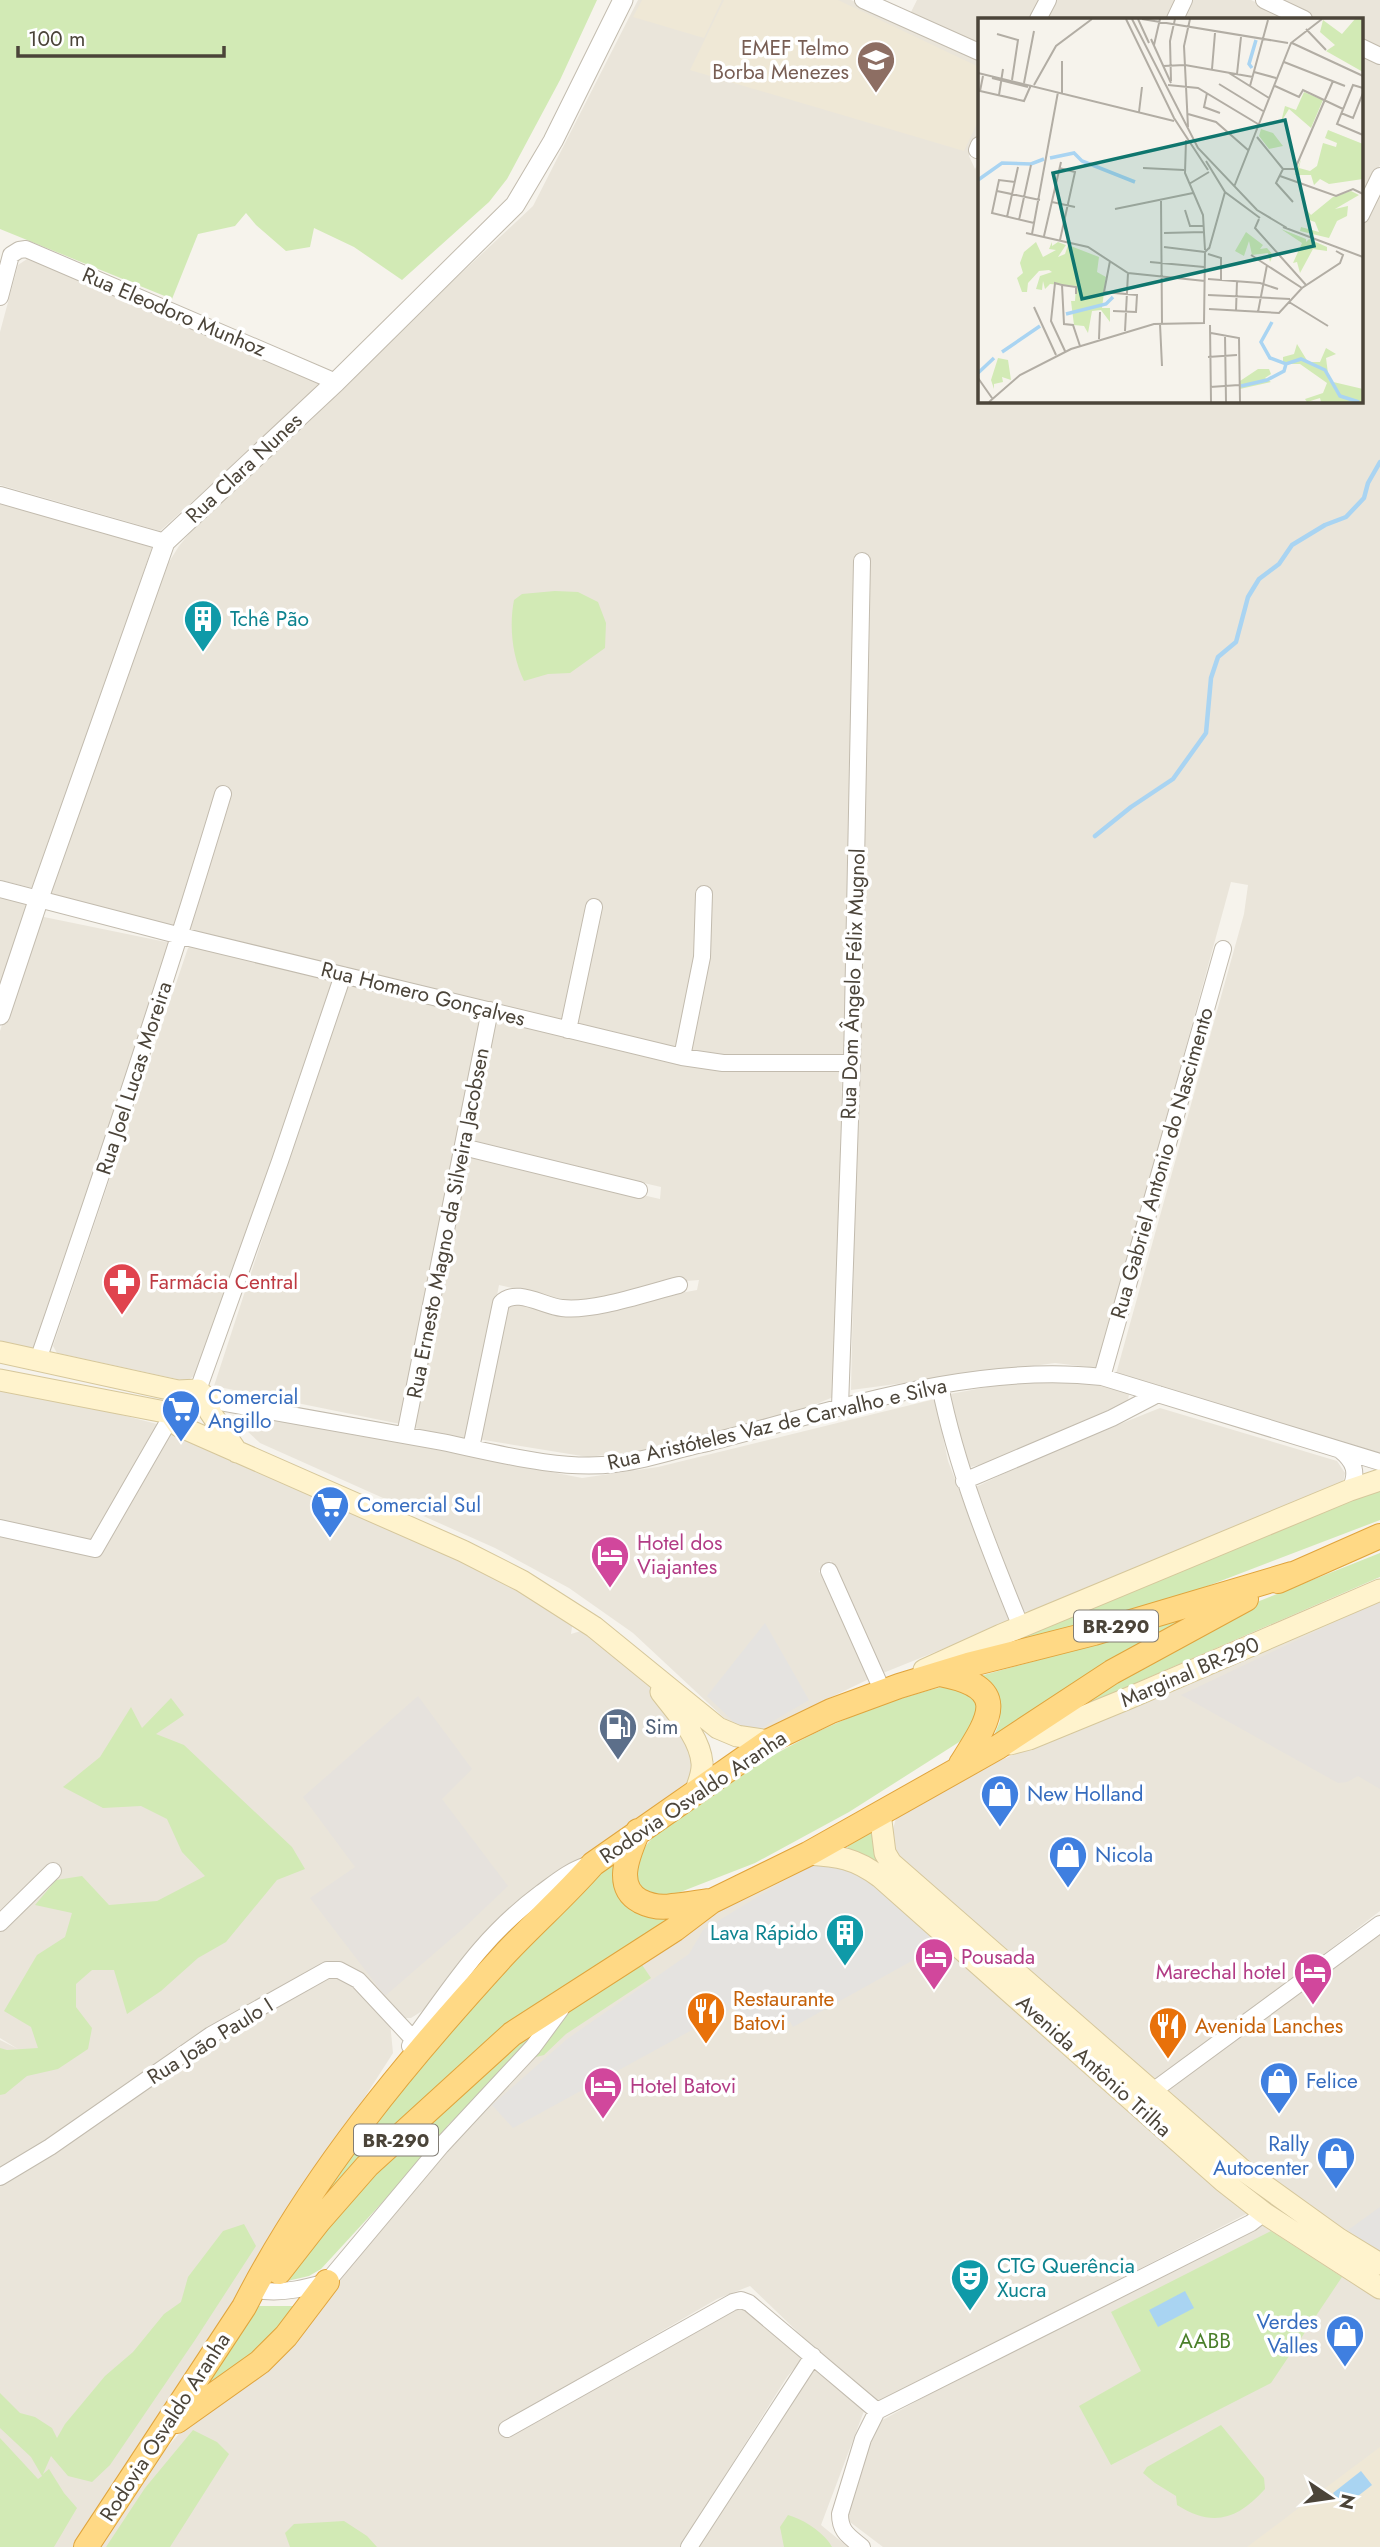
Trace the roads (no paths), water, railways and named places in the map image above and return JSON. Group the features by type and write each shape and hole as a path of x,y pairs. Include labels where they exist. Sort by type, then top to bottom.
{"highway":[{"name":"Rodovia Osvaldo Aranha","path":"244,2307 264,2291 318,2222 367,2166 512,2034 674,1929 712,1900 808,1854 998,1747 1112,1672 1292,1574 1380,1536"},
{"name":"Rodovia Osvaldo Aranha","path":"86,2547 244,2307 261,2273 323,2175 403,2068 505,1954 593,1864 769,1741 831,1711 940,1674 1094,1633 1292,1574"},
{"name":"BR-290","path":"940,1674 972,1682 985,1694 988,1704 985,1727 959,1768"},
{"name":"BR-290","path":"638,1831 628,1855 625,1881 634,1897 653,1906 712,1900"},
{"path":"160,2435 186,2412 260,2362 286,2336 327,2282"}],"main road":[{"path":"0,1352 199,1398 238,1453"},
{"path":"0,1380 170,1415 179,1426 463,1551 522,1581 594,1627 718,1728 737,1736 769,1741"},
{"path":"170,1415 171,1400 199,1398"},
{"path":"189,1429 202,1424 199,1398"},
{"path":"891,1689 937,1664 1021,1627 1350,1490 1380,1480"},
{"name":"Marginal BR-290","path":"998,1747 1029,1739 1380,1590"},
{"path":"649,1672 696,1741 703,1765 696,1790"},
{"path":"880,1813 885,1870"},
{"name":"Avenida Antônio Trilha","path":"808,1854 839,1856 864,1866 885,1870 1153,2091 1240,2168 1329,2232 1380,2264"},
{"name":"Avenida Antônio Trilha","path":"885,1870 1223,2181 1264,2213 1380,2288"}],"street":[{"name":"Rua Clara Nunes","path":"0,1015 165,542 336,382 515,205 553,141 623,0"},
{"path":"863,0 978,52"},
{"path":"900,16 907,0"},
{"path":"1039,18 1048,0"},
{"path":"1175,18 1184,0"},
{"path":"1269,1 1302,18"},
{"path":"1362,48 1380,57"},
{"path":"1362,213 1378,186"},
{"name":"Rua Eleodoro Munhoz","path":"0,297 11,255 19,250 35,252 336,382"},
{"path":"0,495 165,542"},
{"name":"Rua Dom Ângelo Félix Mugnol","path":"841,1407 852,1063 862,561"},
{"name":"Rua Joel Lucas Moreira","path":"38,1360 181,936 223,794"},
{"name":"Rua Homero Gonçalves","path":"0,889 682,1058 723,1063 852,1063"},
{"path":"682,1058 702,957 704,894"},
{"path":"568,1030 594,907"},
{"name":"Rua Gabriel Antonio do Nascimento","path":"1102,1377 1223,949"},
{"path":"199,1398 343,975"},
{"name":"Rua Ernesto Magno da Silveira Jacobsen","path":"405,1436 490,1010"},
{"path":"463,1147 639,1190"},
{"path":"471,1448 500,1303 505,1298 515,1296 561,1308 579,1309 679,1285"},
{"name":"Rua Aristóteles Vaz de Carvalho e Silva","path":"199,1398 586,1467 618,1464 841,1407 940,1386 1034,1373 1102,1377 1380,1462"},
{"path":"940,1386 950,1435 964,1481 1021,1627"},
{"path":"964,1481 1112,1418 1158,1394"},
{"path":"0,1528 95,1549 170,1415"},
{"path":"1340,1450 1350,1458 1353,1465 1354,1480 1350,1490"},
{"path":"829,1572 891,1689"},
{"path":"403,2068 412,2039 469,1960 500,1926 567,1874 593,1864"},
{"path":"0,1923 53,1871"},
{"path":"1153,2091 1380,1924"},
{"name":"Rua João Paulo I","path":"0,2178 50,2147 211,2035 327,1970 339,1970 358,1980 412,2039"},
{"path":"264,2291 299,2290 327,2282 441,2146 533,2047 569,1997"},
{"path":"862,2547 843,2532 840,2514 863,2439 877,2411 1251,2223 1264,2213"},
{"path":"507,2429 740,2300 749,2303 877,2411"},
{"path":"689,2547 813,2356"}],"water":[{"path":"1185,2291 1194,2308 1158,2327 1149,2310"},
{"path":"1361,2471 1372,2485 1344,2507 1333,2493"}],"waterway":[{"path":"1095,836 1131,807 1173,779 1206,733 1211,678 1218,657 1236,642 1248,597 1259,579 1279,564 1292,545 1325,525 1346,517 1364,498 1368,483 1380,462"}],"place":[{"name":"EMEF Telmo Borba Menezes","path":"876,94"},
{"name":"Tchê Pão","path":"203,653"},
{"name":"Farmácia Central","path":"122,1316"},
{"name":"Comercial Angillo","path":"181,1443"},
{"name":"Comercial Sul","path":"330,1539"},
{"name":"Hotel dos Viajantes","path":"610,1589"},
{"name":"Sim","path":"618,1761"},
{"name":"New Holland","path":"1000,1828"},
{"name":"Nicola","path":"1068,1889"},
{"name":"Lava Rápido","path":"845,1967"},
{"name":"Pousada","path":"934,1991"},
{"name":"Marechal hotel","path":"1313,2006"},
{"name":"Restaurante Batovi","path":"706,2045"},
{"name":"Avenida Lanches","path":"1168,2060"},
{"name":"Felice","path":"1279,2115"},
{"name":"Hotel Batovi","path":"603,2120"},
{"name":"Rally Autocenter","path":"1336,2190"},
{"name":"CTG Querência Xucra","path":"970,2312"},
{"name":"Verdes Valles","path":"1345,2368"}],"park label":[{"name":"AABB","path":"1205,2341"}]}
